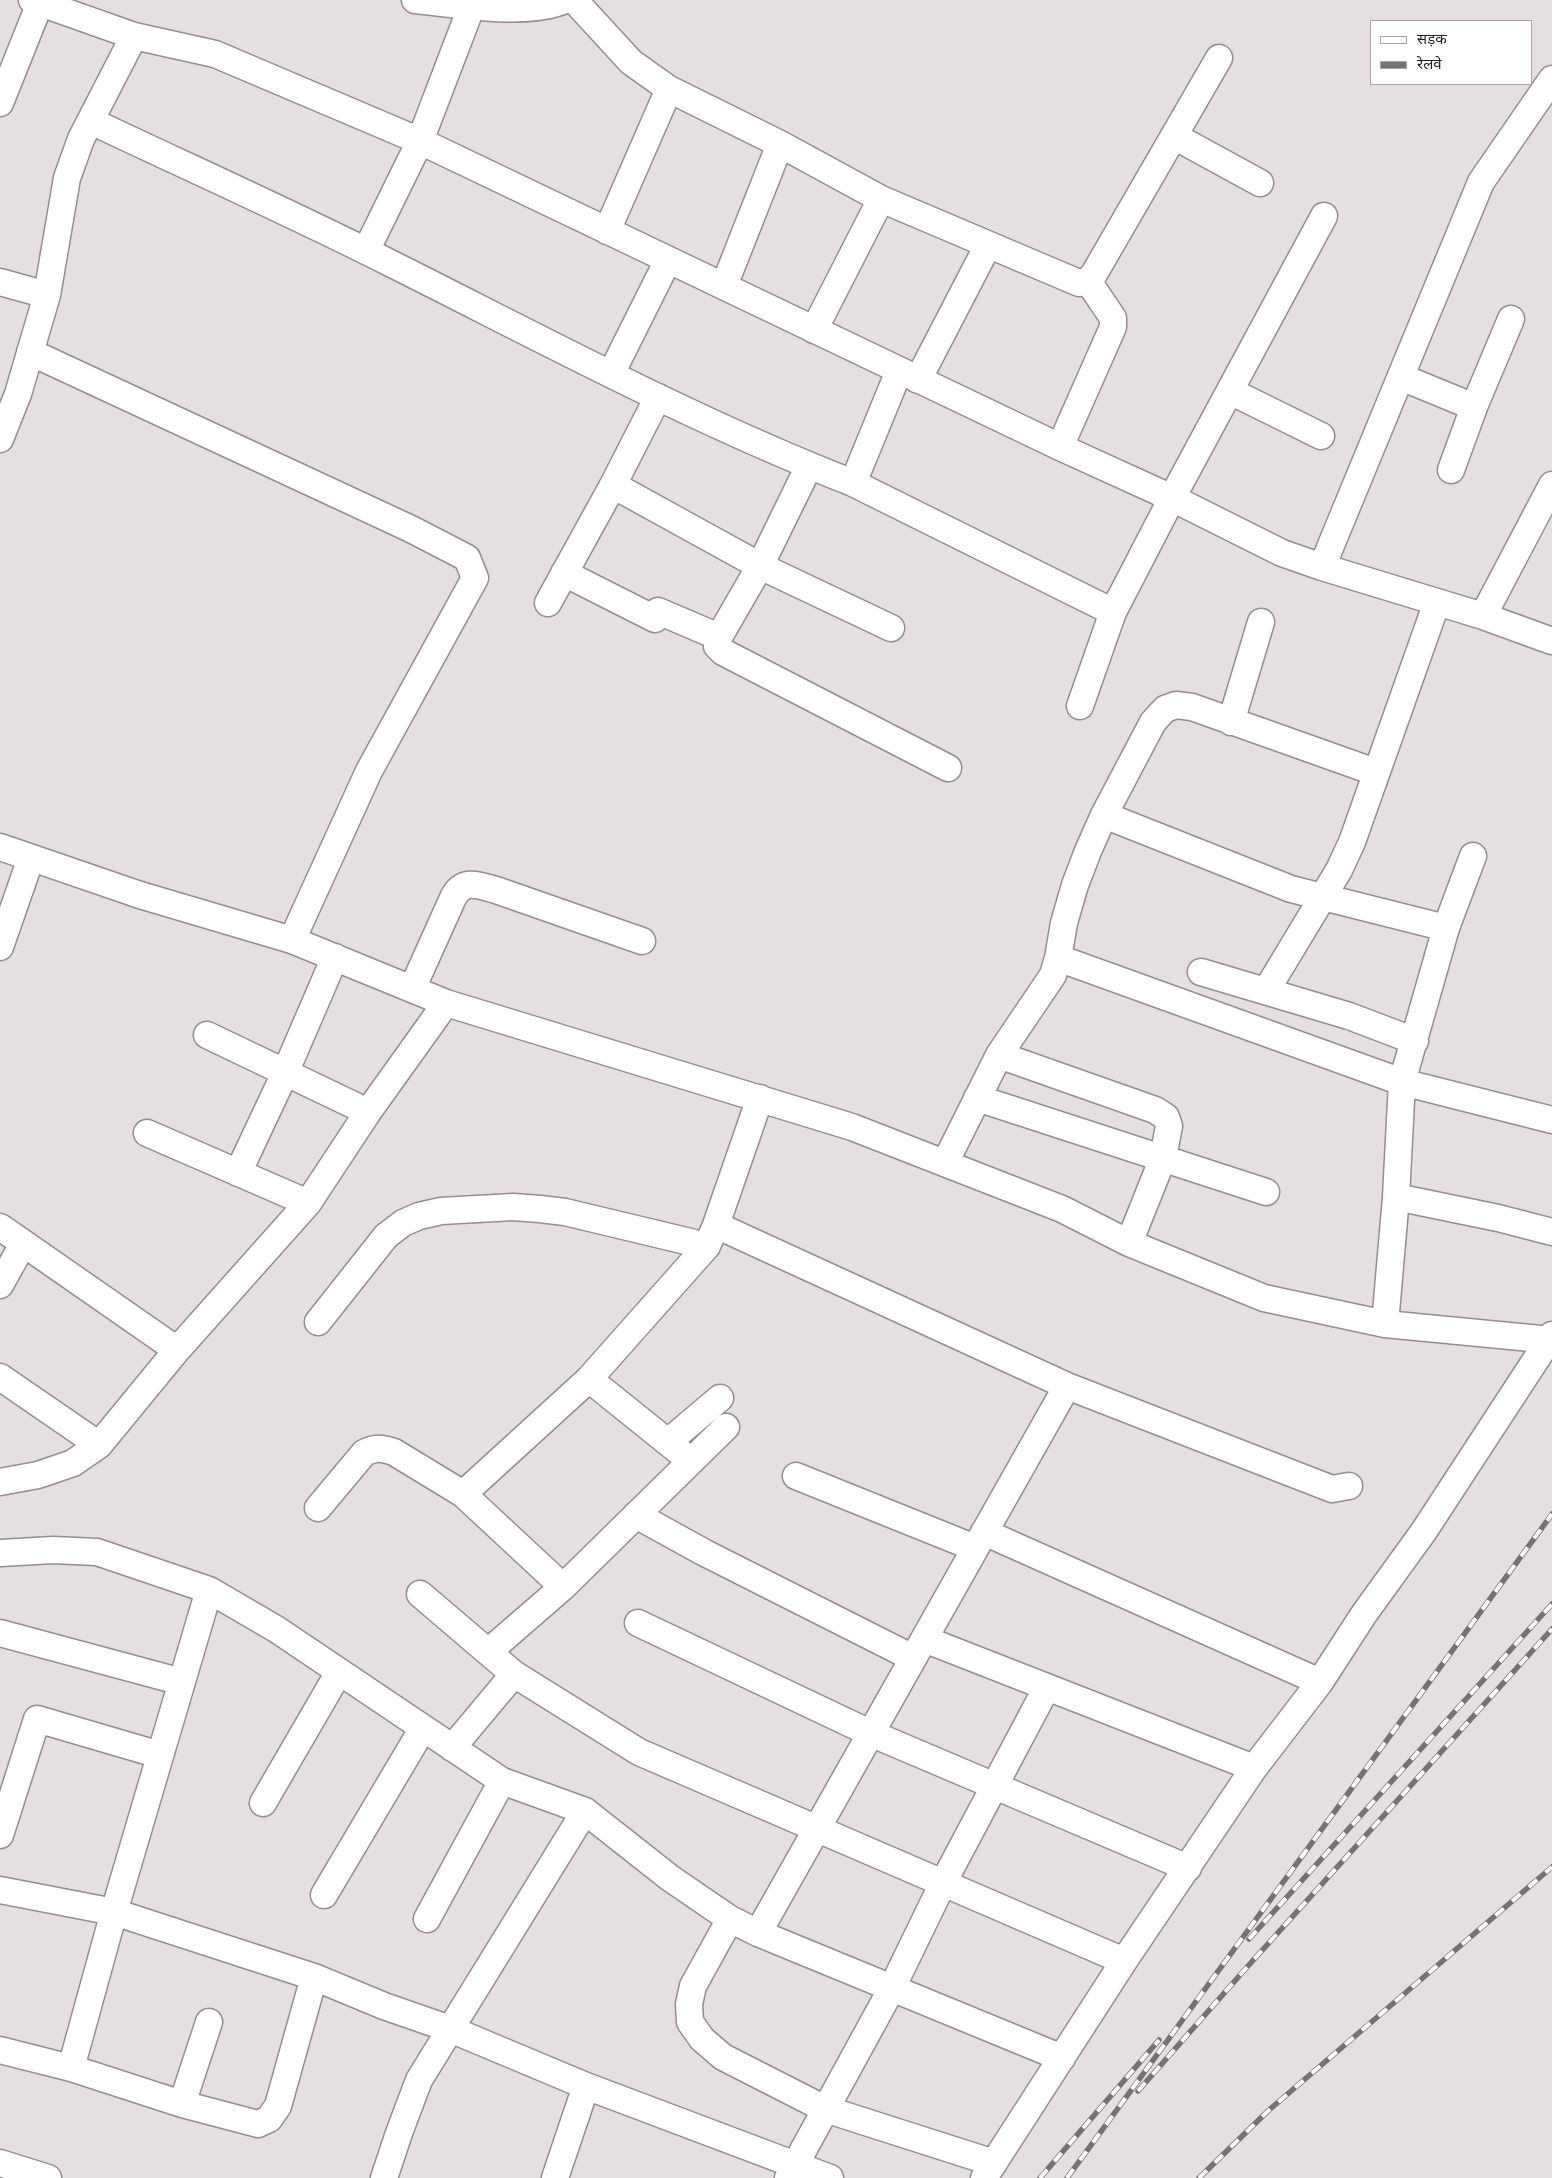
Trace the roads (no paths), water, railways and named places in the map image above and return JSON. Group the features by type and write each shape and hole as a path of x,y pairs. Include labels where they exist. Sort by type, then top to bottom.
{"street":[{"path":"415,0 473,3 501,8 544,6 565,0"},
{"path":"574,0 631,62 669,89 780,144 881,200 1079,283 1088,281 1094,274 1220,58"},
{"path":"0,103 36,2 134,36 215,54 420,141 908,375 1172,498 1282,553 1483,616 1552,641"},
{"path":"366,250 420,141 473,3"},
{"path":"0,439 9,391 30,352 47,295 67,178 81,139 134,36"},
{"path":"1322,567 1481,182 1552,79"},
{"path":"608,231 669,89"},
{"path":"91,121 366,250 658,397 809,466 853,483 1071,593 1113,612"},
{"path":"1174,136 1260,183"},
{"path":"724,286 780,144"},
{"path":"814,330 881,200"},
{"path":"1080,706 1113,612 1172,498 1324,216"},
{"path":"853,483 908,375 988,245"},
{"path":"611,374 668,260"},
{"path":"1060,447 1114,327 1113,318 1088,281"},
{"path":"0,282 47,295"},
{"path":"1451,470 1474,407 1511,319"},
{"path":"30,352 411,529 467,558 476,578 368,771 292,940"},
{"path":"1401,377 1474,407"},
{"path":"1230,391 1321,436"},
{"path":"548,603 613,485 658,397"},
{"path":"809,466 760,566 719,637 717,646 723,652 948,768"},
{"path":"613,485 760,566 891,628"},
{"path":"1483,616 1552,485"},
{"path":"564,573 656,615 719,637"},
{"path":"1266,991 1321,896 1339,870 1352,842 1375,772 1437,602"},
{"path":"1231,722 1261,622"},
{"path":"945,1163 999,1055 1053,975 1064,923 1075,885 1104,815 1153,722 1165,709 1176,705 1192,707 1375,772"},
{"path":"1104,815 1291,889 1446,928"},
{"path":"0,848 140,895 292,940 446,1003 760,1098 852,1128 1062,1209 1129,1243 1264,1298 1385,1324 1551,1338 1424,1531 1364,1614 1320,1682 1254,1768 1124,1961 989,2170 825,2109 723,2056 702,2039 690,2022 689,2004 693,1986 730,1919"},
{"path":"1385,1324 1396,1198 1402,1082 1446,928 1474,856"},
{"path":"0,946 31,858"},
{"path":"412,989 457,890 466,885 477,885 496,890 642,941"},
{"path":"238,1173 285,1073 335,957"},
{"path":"1058,958 1402,1082 1552,1120"},
{"path":"1201,972 1349,1016 1415,1041"},
{"path":"0,1482 38,1475 73,1463 99,1446 176,1350 308,1203 368,1112 446,1003"},
{"path":"206,1035 368,1112"},
{"path":"999,1055 1155,1110 1166,1117 1170,1126 1163,1158 1129,1243"},
{"path":"463,1494 589,1379 712,1236 760,1098"},
{"path":"977,1098 1266,1192"},
{"path":"146,1133 308,1203"},
{"path":"1396,1198 1508,1220 1552,1232"},
{"path":"318,1322 386,1236 403,1223 419,1216 441,1211 513,1207 565,1212 712,1236 1066,1386 1332,1489 1350,1486"},
{"path":"0,1227 176,1350"},
{"path":"0,1285 24,1244"},
{"path":"0,1377 99,1446"},
{"path":"589,1379 691,1461"},
{"path":"758,1933 1066,1386"},
{"path":"668,1442 720,1398"},
{"path":"488,1652 562,1587 726,1427"},
{"path":"318,1508 364,1453 373,1448 383,1448 394,1452 463,1494 562,1587"},
{"path":"796,1476 980,1540 1320,1682"},
{"path":"636,1515 705,1553 918,1648 1046,1687 1254,1768"},
{"path":"0,1553 53,1550 97,1552 209,1590 276,1629 502,1781 585,1811 670,1878 730,1919 758,1933 1062,2058"},
{"path":"71,2068 114,1912 209,1590"},
{"path":"420,1594 514,1674 639,1752 1124,1961"},
{"path":"638,1623 870,1733 1188,1868"},
{"path":"0,1633 182,1682"},
{"path":"263,1803 339,1672"},
{"path":"452,1748 514,1674"},
{"path":"792,2171 892,1988 943,1883 1046,1687"},
{"path":"0,1835 37,1718 160,1755"},
{"path":"324,1895 423,1728"},
{"path":"428,1920 502,1781"},
{"path":"384,2178 420,2080 585,1811"},
{"path":"0,1890 114,1912 314,1977 384,2006 450,2029 792,2171 830,2178"},
{"path":"0,2050 71,2068 182,2104 258,2124 269,2119 278,2106 314,1977"},
{"path":"182,2104 209,2022"},
{"path":"555,2178 586,2086"},
{"path":"0,2163 48,2178"}],"railway":[{"path":"1067,2178 1552,1514"},
{"path":"1249,1939 1552,1604"},
{"path":"1138,2091 1552,1629"},
{"path":"1199,2178 1269,2110 1552,1867"},
{"path":"1040,2178 1159,2040"}]}
